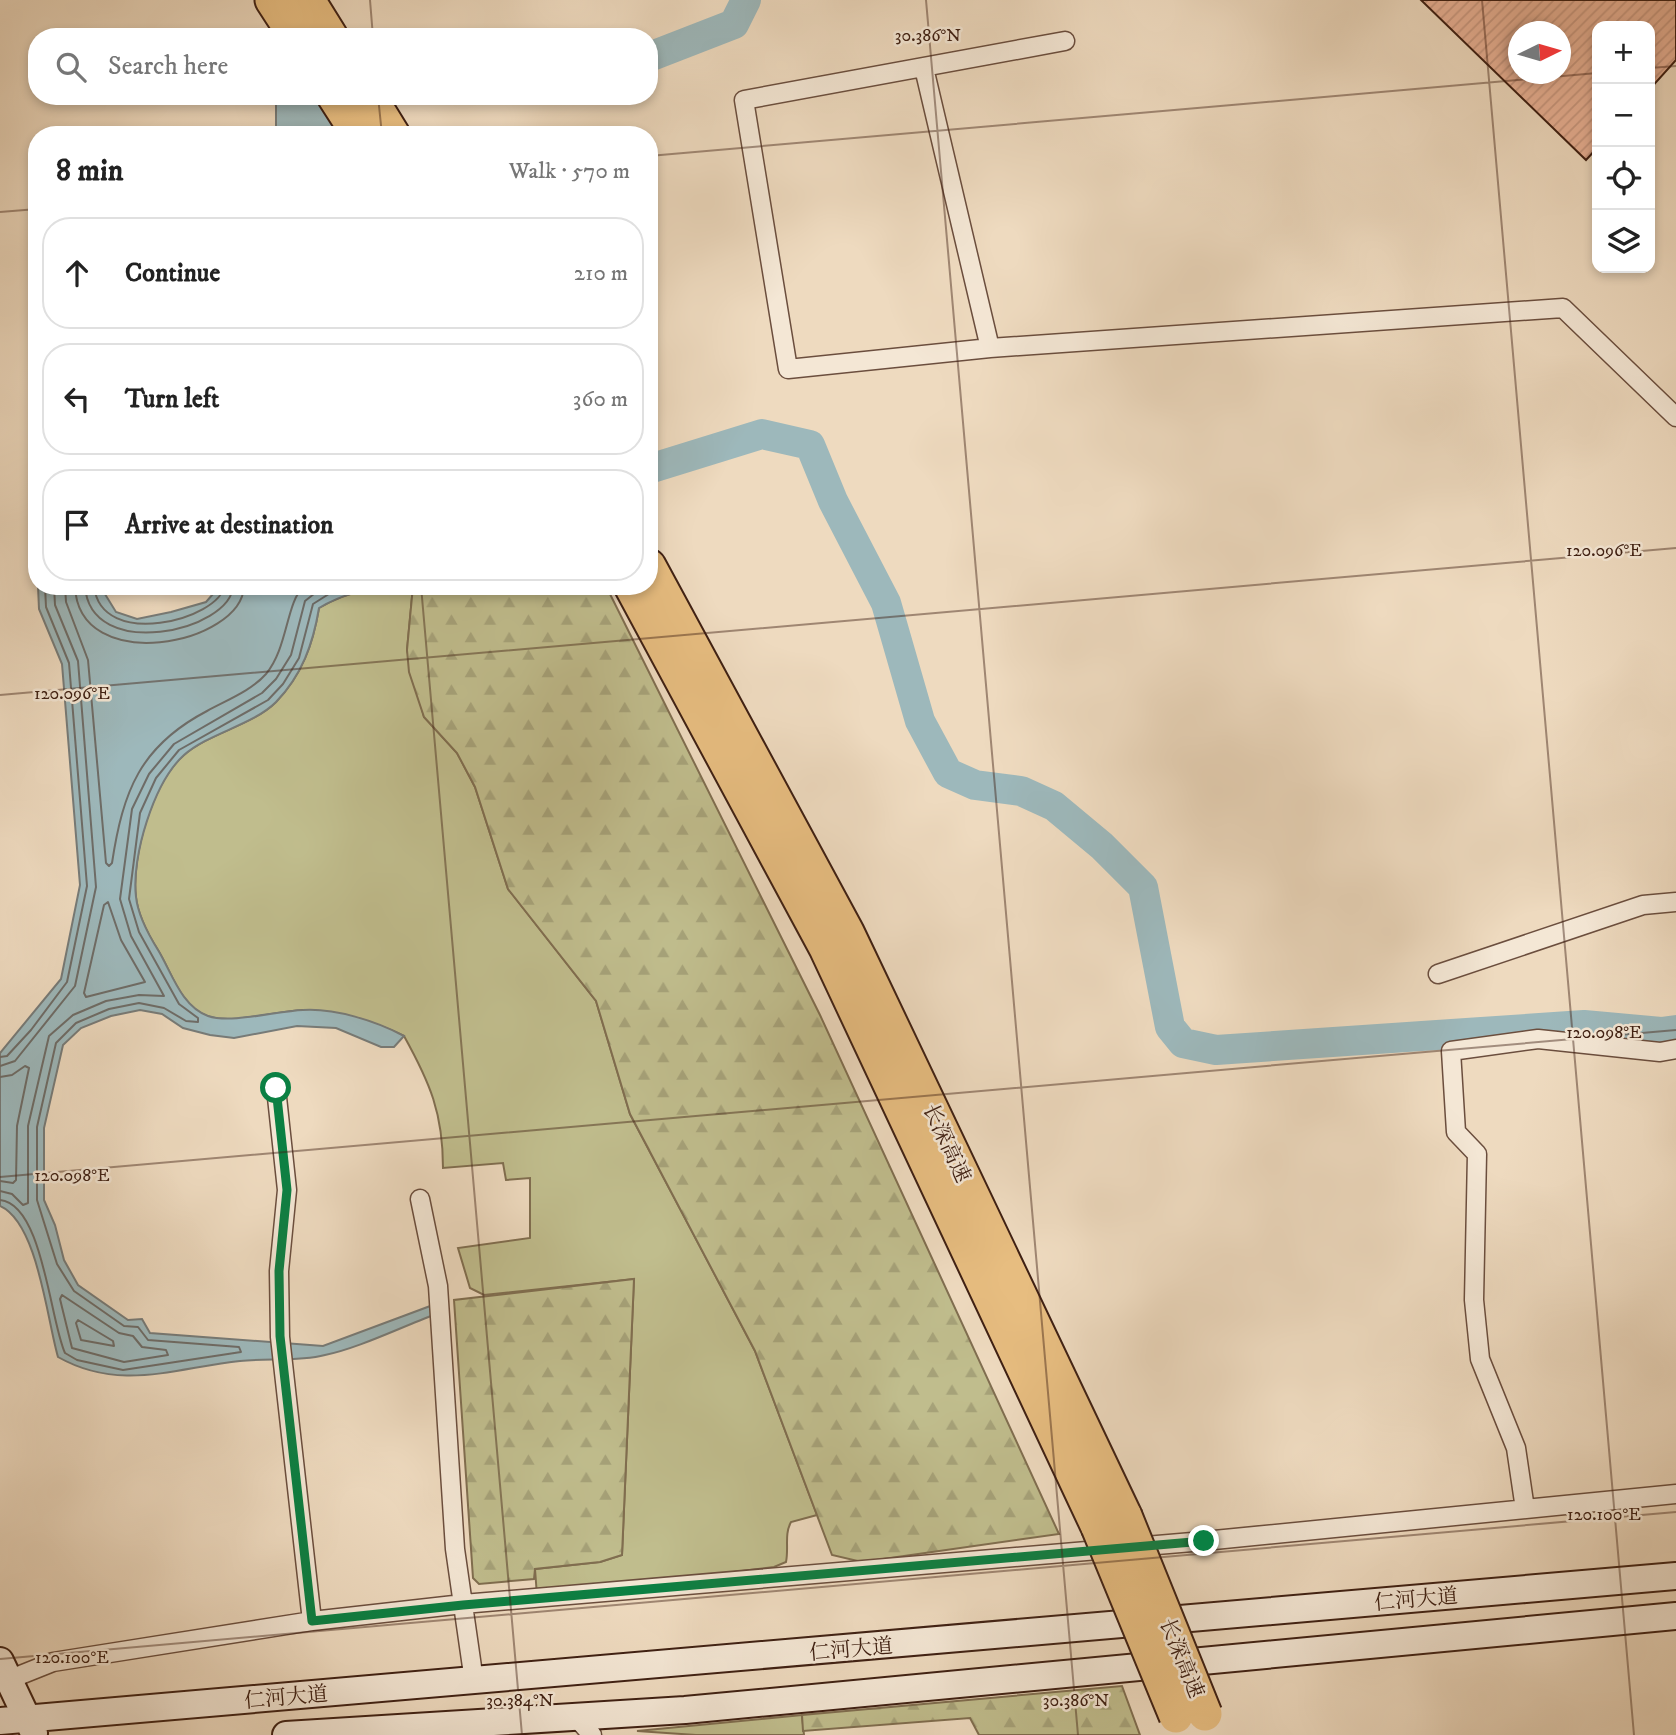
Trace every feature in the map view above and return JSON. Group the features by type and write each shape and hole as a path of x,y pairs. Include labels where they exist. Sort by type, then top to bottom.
{"highway":[{"path":"272,0 290,28"},
{"path":"308,0 325,28"},
{"path":"340,105 353,126"},
{"path":"375,105 387,126"},
{"name":"长深高速","path":"658,583 847,932 1111,1521 1194,1725"},
{"name":"长深高速","path":"636,595 826,948 1111,1521"}],"main road":[{"name":"仁河大道","path":"20,1725 474,1681 1676,1576"},
{"name":"仁河大道","path":"286,1735 584,1726 685,1710 1676,1616"},
{"path":"4,1670 20,1725"}],"street":[{"path":"1065,41 744,100 788,369 990,348 1563,307 1676,417"},
{"path":"924,68 990,348"},
{"path":"1438,974 1643,905 1676,902"},
{"path":"1525,1509 1516,1448 1480,1359 1474,1300 1477,1154 1457,1132 1451,1051 1538,1040 1660,1052 1676,1049"},
{"path":"276,1088 287,1190 279,1271 280,1336 312,1621"},
{"path":"420,1199 438,1286 455,1549 474,1681"},
{"path":"4,1670 312,1621 463,1605 1204,1541 1676,1494"}],"green space":[{"path":"412,595 407,650 424,717 457,753 475,787 508,889 596,1001 630,1114 755,1351 817,1515 791,1522 786,1562 774,1567 537,1596 535,1569 600,1562 622,1555 634,1279 484,1295 470,1288 458,1248 530,1238 530,1178 506,1180 503,1163 443,1168 438,1114 428,1084 404,1036 354,1018 313,1010 228,1019 207,1016 183,996 141,918 135,880 141,841 154,801 173,767 194,747 255,717 276,702 293,681 305,658 319,608 342,597"},
{"path":"412,595 610,595 820,1015 1059,1534 862,1562 832,1555 755,1351 630,1114 596,1001 508,889 475,787 457,753 424,717 409,672 407,650"},
{"path":"634,1279 622,1555 600,1562 535,1569 534,1579 479,1584 473,1578 454,1300"},
{"path":"1122,1686 1140,1735 979,1735 970,1718 803,1731 802,1715"},
{"path":"802,1715 804,1735 696,1735 637,1731"}],"water":[{"path":"276,105 326,105 338,126 276,126"},
{"path":"38,595 106,595 116,612 137,619 206,602 212,595 348,595 319,608 305,658 293,681 276,702 255,717 194,747 173,767 154,801 141,842 135,881 136,897 147,931 178,988 191,1005 208,1016 229,1019 303,1010 328,1011 381,1025 404,1036 394,1047 381,1047 336,1028 297,1026 234,1038 183,1028 162,1014 140,1010 111,1016 81,1028 63,1045 44,1128 44,1200 55,1225 64,1260 78,1285 128,1320 142,1319 150,1333 323,1346 433,1305 434,1315 352,1347 304,1358 240,1361 148,1375 126,1375 81,1368 58,1357 32,1251 13,1216 0,1206 0,1053 61,979 80,885 62,664 39,609"}],"building":[{"path":"1421,0 1676,0 1676,60 1655,83 1655,21 1592,21 1592,153 1586,160"}],"waterway":[{"path":"658,54 734,24 746,0"},
{"path":"658,466 762,434 810,445 833,501 886,603 920,721 948,773 975,785 1021,791 1054,806 1102,846 1143,887 1170,1027 1183,1043 1216,1050 1584,1025 1661,1032 1676,1030"}],"route":[{"path":"276,1088 287,1190 279,1271 280,1336 312,1621 463,1605 1204,1541"}]}
